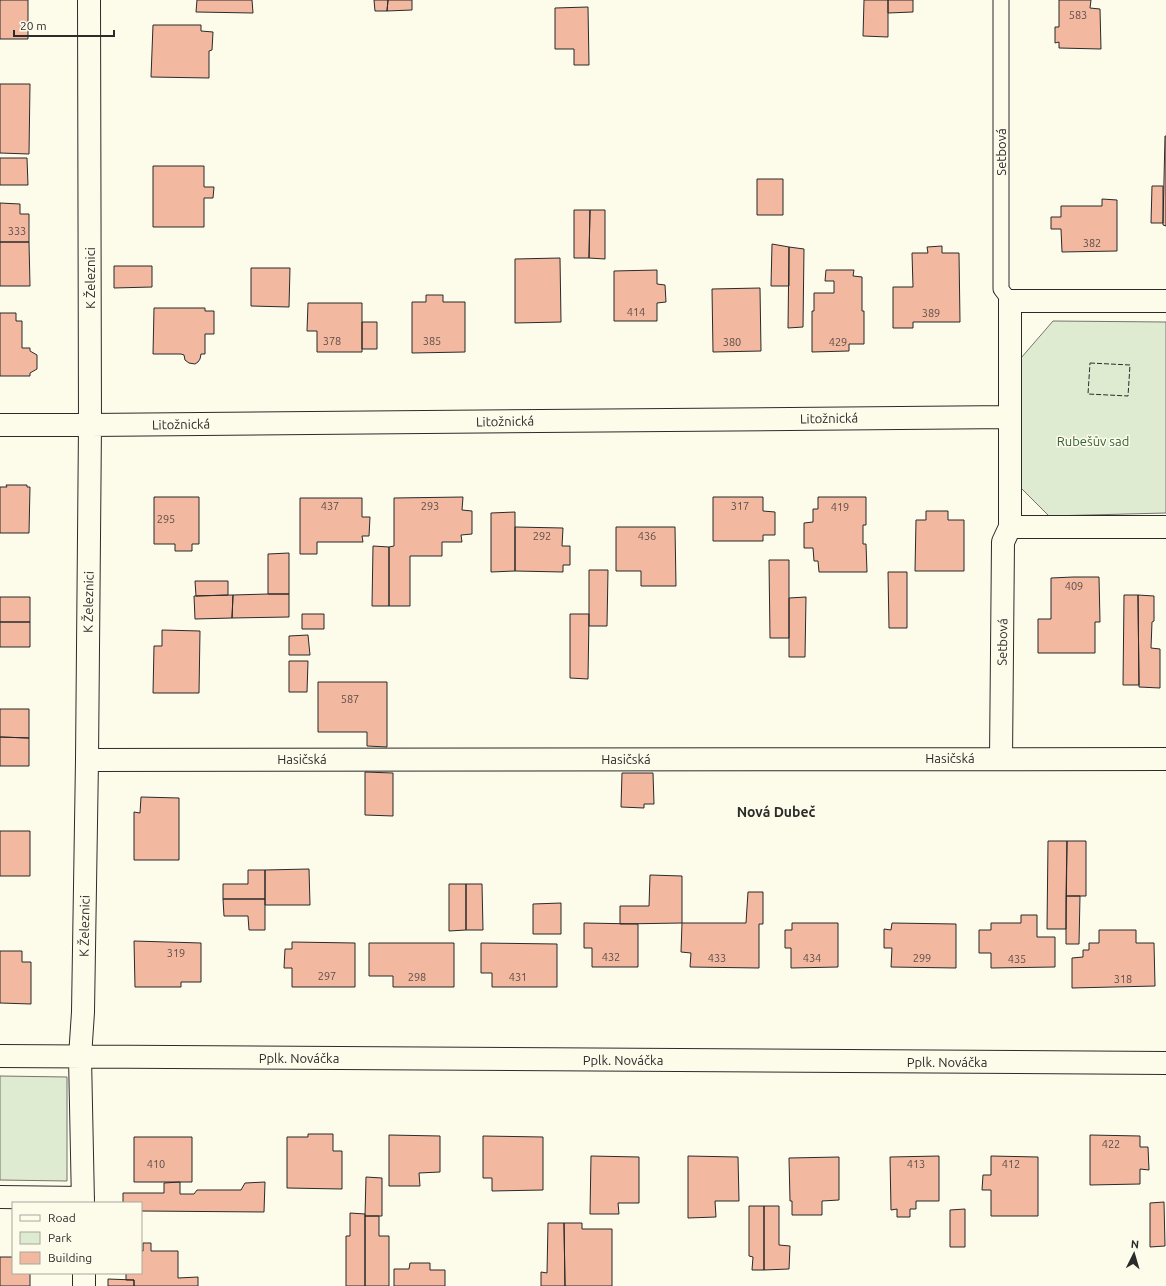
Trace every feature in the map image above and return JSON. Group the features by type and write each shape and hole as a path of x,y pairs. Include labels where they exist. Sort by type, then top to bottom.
{"street":[{"name":"K Železnici","path":"83,1201 80,1056 83,1012 87,760 90,425 89,0"},
{"path":"1166,301 1010,301 1010,527 1166,527"},
{"name":"Litožnická","path":"0,425 1010,417"},
{"name":"Setbová","path":"1001,758 1003,542 1010,527"},
{"name":"Hasičská","path":"87,760 1166,759"},
{"name":"Pplk. Nováčka","path":"0,1056 1166,1063"},
{"path":"0,1197 83,1201"},
{"path":"84,1274 84,1286"}],"lane":[{"name":"Setbová","path":"1001,0 1001,289 1010,301"}],"green space":[{"name":"Rubešův sad","path":"1053,321 1166,322 1166,513 1049,516 1018,485 1021,358"},
{"path":"0,1076 67,1077 67,1181 0,1180"}],"building":[{"path":"0,0 28,0 28,39 0,39"},
{"path":"197,0 252,0 253,13 196,12"},
{"path":"374,0 388,0 387,11 375,11"},
{"path":"388,0 412,0 412,10 387,11"},
{"path":"864,0 888,0 888,37 863,36"},
{"path":"888,0 913,0 913,12 888,13"},
{"path":"1059,0 1091,0 1090,8 1100,9 1101,49 1059,48 1059,42 1055,43 1055,27 1059,27"},
{"path":"588,7 589,65 574,65 574,49 555,49 555,8"},
{"path":"153,25 201,25 201,31 213,32 212,50 209,51 209,78 151,77"},
{"path":"0,84 30,84 29,154 0,153"},
{"path":"1166,136 1166,226 1163,225"},
{"path":"0,158 27,158 28,185 0,185"},
{"path":"153,166 204,166 204,187 214,187 213,198 204,198 204,227 153,227"},
{"path":"757,179 783,179 783,215 757,215"},
{"path":"1152,186 1163,186 1163,223 1151,223"},
{"path":"1102,199 1117,200 1117,251 1062,252 1061,229 1051,229 1051,217 1061,217 1061,206 1102,206"},
{"path":"0,203 20,204 20,214 29,214 29,242 0,242"},
{"path":"574,210 590,210 589,258 574,258"},
{"path":"590,210 605,210 605,259 589,258"},
{"path":"0,242 29,242 30,286 0,286"},
{"path":"772,244 789,247 789,286 771,286"},
{"path":"942,246 942,253 959,253 960,322 913,322 913,328 893,328 893,287 913,287 912,253 928,253 927,247"},
{"path":"789,247 804,249 803,327 788,328"},
{"path":"560,258 561,322 515,323 515,259"},
{"path":"114,266 152,266 152,287 114,288"},
{"path":"251,268 290,268 289,307 251,306"},
{"path":"657,270 657,284 665,285 666,302 657,303 657,321 614,321 614,271"},
{"path":"826,270 854,270 853,276 862,277 864,344 849,344 849,351 812,352 812,311 814,311 814,293 834,293 834,281 825,281"},
{"path":"760,288 761,351 713,352 712,289"},
{"path":"426,295 443,295 443,302 465,302 465,352 412,353 412,302 426,302"},
{"path":"308,303 362,303 362,352 317,352 317,331 307,331"},
{"path":"154,308 205,308 205,311 214,311 214,334 205,334 205,354 201,354 198,362 195,364 189,363 185,360 184,355 181,354 153,354"},
{"path":"0,313 16,313 16,321 22,321 22,348 30,348 30,351 37,355 37,369 30,373 30,376 0,376"},
{"path":"362,322 377,322 377,349 362,349"},
{"path":"6,485 27,485 27,487 30,487 29,533 0,533 0,487 7,487"},
{"path":"154,497 199,497 199,544 192,544 192,551 175,551 175,544 154,544"},
{"path":"463,497 462,510 472,511 472,534 461,535 462,542 442,542 442,556 410,556 410,606 389,606 389,547 394,546 394,498"},
{"path":"713,497 763,497 763,511 775,512 775,535 763,535 763,541 713,541"},
{"path":"818,497 866,497 866,525 863,525 863,544 866,544 867,572 819,572 818,561 814,561 813,548 804,548 804,523 813,522 813,509 818,509"},
{"path":"300,498 362,498 362,517 370,517 369,536 362,536 363,542 317,542 317,554 300,554"},
{"path":"926,511 948,511 948,520 964,520 964,571 915,571 916,520 926,520"},
{"path":"515,512 515,571 491,572 491,513"},
{"path":"515,527 563,528 562,546 570,546 570,565 563,565 563,572 515,571"},
{"path":"616,527 675,527 676,586 641,586 641,571 616,571"},
{"path":"373,546 389,547 389,606 372,606"},
{"path":"289,553 289,594 268,594 268,554"},
{"path":"769,560 789,560 789,638 770,638"},
{"path":"589,570 608,570 607,626 589,626"},
{"path":"888,572 907,572 907,628 889,628"},
{"path":"1099,577 1100,622 1095,622 1095,653 1038,653 1038,619 1051,619 1051,578"},
{"path":"195,581 228,581 228,595 196,596"},
{"path":"289,594 289,617 232,618 233,595"},
{"path":"233,595 232,618 195,619 194,596"},
{"path":"1124,595 1138,595 1139,685 1123,685"},
{"path":"1138,595 1154,596 1154,621 1152,622 1151,648 1160,649 1160,688 1139,687"},
{"path":"0,597 30,597 30,622 0,622"},
{"path":"806,597 805,657 789,657 789,598"},
{"path":"302,614 324,614 324,629 302,629"},
{"path":"570,614 589,614 588,679 570,678"},
{"path":"0,622 30,622 30,647 0,647"},
{"path":"162,630 200,631 199,693 153,693 154,646 162,646"},
{"path":"308,635 310,655 289,655 289,636"},
{"path":"289,661 308,661 307,692 289,692"},
{"path":"318,682 387,682 387,747 367,746 367,732 318,732"},
{"path":"0,709 29,709 29,738 0,737"},
{"path":"0,737 29,738 29,766 0,766"},
{"path":"365,772 393,773 393,816 365,815"},
{"path":"622,773 653,773 654,804 644,804 644,808 621,807"},
{"path":"141,797 179,798 179,860 134,860 134,812 140,813"},
{"path":"0,831 30,831 30,876 0,876"},
{"path":"1048,841 1067,841 1066,929 1047,929"},
{"path":"1067,841 1086,841 1086,896 1066,896"},
{"path":"309,869 310,905 265,905 265,870"},
{"path":"248,870 265,870 265,899 223,899 223,884 248,884"},
{"path":"650,875 682,876 682,923 620,924 620,906 649,906"},
{"path":"449,884 466,884 466,930 449,931"},
{"path":"466,884 482,884 483,930 466,930"},
{"path":"748,892 763,892 763,924 759,924 759,968 690,967 691,953 681,952 682,923 746,923"},
{"path":"1066,896 1080,896 1079,944 1066,944"},
{"path":"223,899 265,899 265,930 249,930 248,916 224,916"},
{"path":"561,903 561,934 533,934 533,904"},
{"path":"1021,915 1037,915 1037,937 1055,937 1055,967 991,968 991,953 979,953 979,930 991,930 991,923 1021,923"},
{"path":"584,923 638,924 638,967 592,967 592,948 584,948"},
{"path":"792,923 838,923 838,967 791,968 791,948 785,948 785,930 792,930"},
{"path":"892,923 956,924 956,968 891,967 892,948 884,948 884,929 891,930"},
{"path":"1099,930 1136,930 1136,943 1154,943 1155,986 1072,988 1072,958 1083,957 1083,950 1089,950 1089,943 1099,943"},
{"path":"134,941 201,943 201,982 181,982 181,987 135,987"},
{"path":"292,942 355,943 355,987 292,987 292,968 284,968 285,949 292,949"},
{"path":"369,943 454,943 454,987 393,987 393,976 369,976"},
{"path":"481,943 557,944 557,987 492,987 492,973 481,973"},
{"path":"0,951 22,951 22,962 31,962 31,1004 0,1003"},
{"path":"308,1134 333,1134 333,1151 342,1151 342,1189 287,1188 287,1137 308,1137"},
{"path":"389,1135 440,1136 440,1172 419,1173 420,1186 389,1186"},
{"path":"1090,1135 1140,1136 1140,1147 1148,1147 1149,1170 1140,1169 1140,1184 1090,1185"},
{"path":"483,1136 543,1137 543,1190 492,1191 492,1178 483,1178"},
{"path":"134,1137 192,1137 192,1182 134,1182"},
{"path":"591,1156 639,1157 639,1203 618,1203 619,1214 590,1214"},
{"path":"688,1156 738,1157 739,1201 715,1201 716,1217 688,1218"},
{"path":"939,1156 939,1201 916,1201 916,1209 910,1209 910,1217 897,1217 897,1209 891,1210 890,1157"},
{"path":"991,1156 1038,1157 1038,1216 991,1216 991,1190 982,1190 983,1175 991,1175"},
{"path":"839,1157 839,1200 822,1201 822,1215 792,1215 792,1201 790,1201 789,1158"},
{"path":"366,1177 382,1178 382,1216 365,1216"},
{"path":"180,1182 180,1194 194,1194 197,1190 241,1190 245,1183 265,1182 264,1212 142,1211 142,1202 123,1202 123,1193 164,1193 164,1183"},
{"path":"1164,1202 1165,1246 1150,1247 1150,1203"},
{"path":"749,1206 764,1206 764,1270 752,1270 753,1257 749,1256"},
{"path":"764,1206 779,1206 779,1245 790,1246 789,1269 764,1270"},
{"path":"965,1209 965,1247 950,1247 950,1210"},
{"path":"350,1213 365,1214 365,1286 346,1286 346,1236 350,1236"},
{"path":"365,1216 379,1216 379,1236 389,1236 389,1286 365,1286"},
{"path":"548,1223 564,1223 565,1286 541,1286 541,1272 547,1273"},
{"path":"564,1223 582,1223 582,1229 612,1229 612,1286 565,1286"},
{"path":"143,1243 151,1243 151,1251 178,1251 178,1278 198,1277 198,1286 134,1286 134,1280 126,1280 126,1274 142,1274"},
{"path":"0,1257 12,1257 12,1274 30,1274 30,1286 0,1286"},
{"path":"410,1263 430,1263 430,1270 445,1270 445,1286 394,1286 394,1269 409,1269"},
{"path":"108,1279 134,1280 134,1286 108,1286"}],"fence":[{"path":"1090,363 1130,365 1128,396 1088,394 1090,363"}],"district":[{"name":"Nová Dubeč","path":"776,812"}]}
